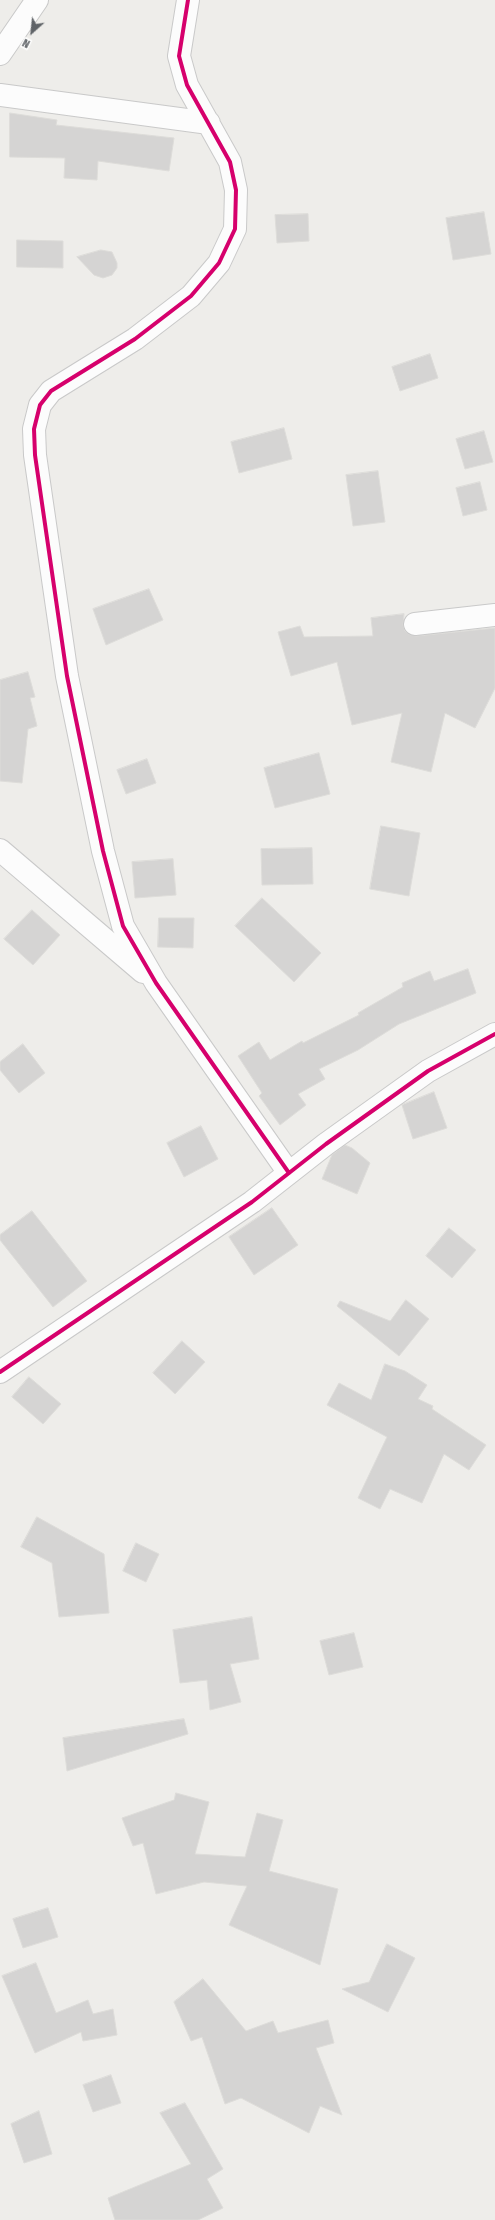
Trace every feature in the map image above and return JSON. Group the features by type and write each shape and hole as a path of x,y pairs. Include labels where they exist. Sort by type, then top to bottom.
{"street":[{"path":"0,54 37,0"},
{"path":"188,0 179,56 187,85 230,162 236,190 235,229 219,263 191,296 135,339 51,391 40,406 34,428 35,455 68,676 103,851 123,926 156,983 289,1173"},
{"path":"0,95 209,123"},
{"path":"415,624 495,615"},
{"path":"0,850 156,983"},
{"path":"0,1372 252,1202 326,1144 428,1071 495,1034"}],"building":[{"path":"10,113 57,120 56,125 174,138 169,171 98,161 97,180 64,178 65,158 10,157"},
{"path":"484,212 491,254 453,260 446,218"},
{"path":"308,214 309,241 277,243 275,215"},
{"path":"17,240 63,241 63,268 17,267"},
{"path":"101,250 112,252 117,263 117,268 112,275 103,278 94,275 77,257"},
{"path":"430,354 438,378 400,391 392,367"},
{"path":"284,428 292,459 239,473 231,442"},
{"path":"484,431 493,462 465,469 456,439"},
{"path":"378,471 385,522 353,526 346,475"},
{"path":"480,482 487,510 463,516 456,488"},
{"path":"149,589 163,620 106,645 93,609"},
{"path":"404,614 403,625 405,631 410,635 416,636 495,628 495,688 475,728 445,713 431,772 391,762 402,713 352,725 337,662 291,676 278,632 300,626 304,637 373,636 371,618"},
{"path":"28,672 35,697 30,698 37,726 28,729 22,783 0,781 0,680"},
{"path":"319,753 330,794 275,808 264,768"},
{"path":"147,759 156,783 126,794 117,770"},
{"path":"381,826 420,833 409,896 370,889"},
{"path":"312,848 313,884 262,885 261,849"},
{"path":"173,859 176,895 135,898 132,862"},
{"path":"262,898 321,953 294,982 235,926"},
{"path":"32,910 60,935 33,965 4,939"},
{"path":"159,918 194,918 193,948 158,947"},
{"path":"468,969 476,993 399,1024 358,1050 319,1069 325,1079 298,1094 306,1105 280,1125 259,1096 262,1093 238,1056 259,1042 270,1060 302,1041 303,1043 359,1015 358,1013 403,987 402,983 430,971 434,981"},
{"path":"23,1044 45,1073 19,1093 0,1070 0,1062"},
{"path":"434,1092 447,1128 413,1139 402,1105"},
{"path":"201,1126 218,1159 184,1177 167,1143"},
{"path":"345,1145 352,1148 370,1163 357,1194 322,1179 332,1155"},
{"path":"272,1208 298,1245 254,1275 229,1237"},
{"path":"32,1211 87,1281 53,1307 0,1240 0,1235"},
{"path":"449,1228 476,1250 452,1278 426,1256"},
{"path":"406,1300 429,1319 399,1356 337,1306 340,1301 390,1321"},
{"path":"182,1341 205,1362 175,1394 153,1373"},
{"path":"385,1364 405,1371 427,1385 418,1399 433,1406 432,1409 486,1445 469,1470 444,1454 422,1503 390,1489 380,1509 358,1498 387,1437 327,1405 339,1383 371,1400"},
{"path":"29,1377 61,1404 43,1424 12,1397"},
{"path":"37,1517 104,1554 109,1613 59,1617 52,1563 21,1547"},
{"path":"136,1543 159,1554 146,1582 123,1571"},
{"path":"252,1617 259,1659 230,1664 241,1702 210,1710 207,1680 180,1683 173,1630"},
{"path":"354,1633 363,1667 329,1675 320,1641"},
{"path":"184,1719 188,1734 67,1771 63,1738"},
{"path":"176,1793 209,1802 195,1854 245,1857 257,1813 283,1820 269,1871 338,1889 320,1965 229,1925 247,1886 204,1882 156,1894 143,1843 133,1846 122,1818 174,1800"},
{"path":"48,1908 58,1937 23,1948 13,1919"},
{"path":"387,1944 415,1958 388,2012 342,1989 369,1982"},
{"path":"36,1963 56,2013 88,2000 93,2014 113,2009 117,2035 83,2041 81,2032 35,2053 2,1976"},
{"path":"203,1979 246,2031 273,2021 278,2033 328,2020 334,2043 316,2048 342,2115 320,2106 309,2133 241,2098 225,2104 202,2037 191,2041 174,2002"},
{"path":"111,2075 121,2103 93,2112 83,2085"},
{"path":"185,2103 223,2169 207,2179 223,2208 198,2220 115,2220 108,2198 191,2164 160,2113"},
{"path":"39,2111 52,2154 24,2163 11,2124"}],"cycle path":[{"path":"188,0 179,56 187,85 230,162 236,190 235,229 219,263 191,296 135,339 51,391 40,405 34,429 35,455 67,676 103,851 123,926 156,983 289,1173"},
{"path":"0,1372 252,1202 326,1144 428,1071 495,1034"}]}
